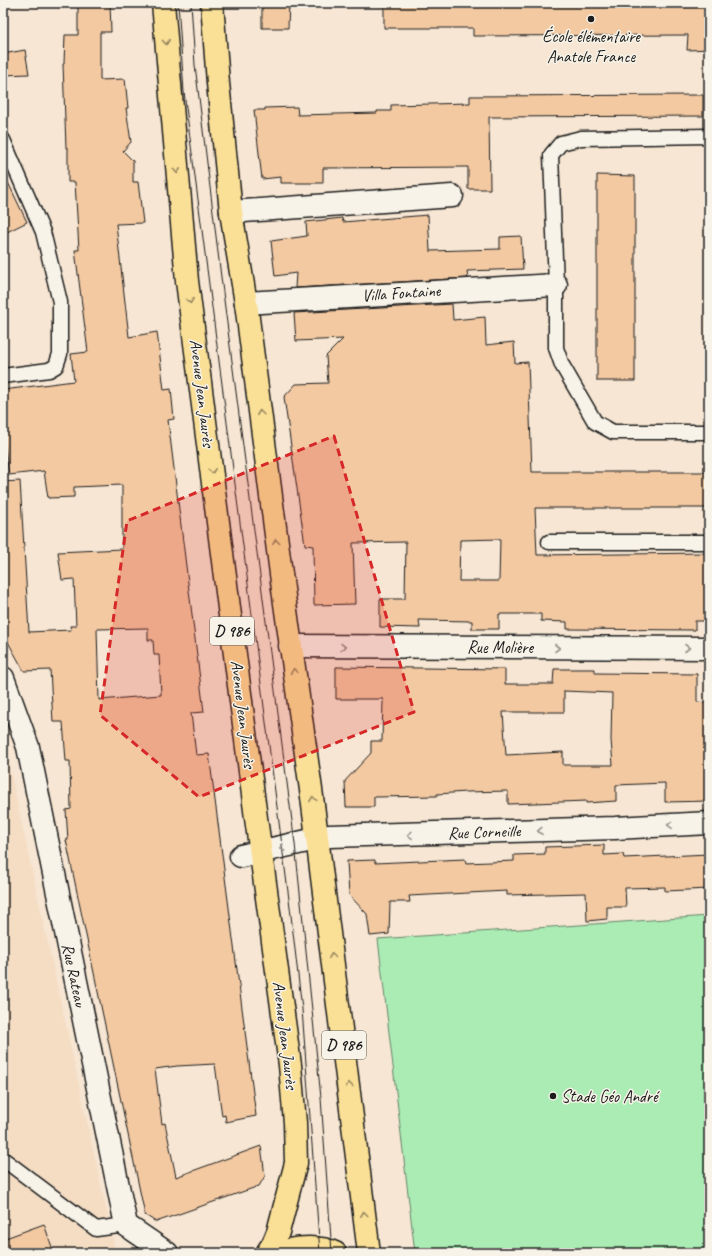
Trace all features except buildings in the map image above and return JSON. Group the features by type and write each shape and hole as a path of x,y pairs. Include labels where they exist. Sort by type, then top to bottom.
{"main road":[{"name":"Avenue Jean Jaurès","path":"163,3 187,281 251,854 290,1065 295,1123 296,1162 278,1232 267,1253"},
{"name":"D 986","path":"212,3 218,83 231,212 246,304 290,646 318,838 369,1253"},
{"path":"271,1253 296,1248 319,1249 335,1253"}],"street":[{"path":"231,212 452,196"},
{"name":"Villa Fontaine","path":"246,304 556,285"},
{"name":"Rue Molière","path":"290,646 709,648"},
{"name":"Rue Rateau","path":"3,678 28,747 126,1226"},
{"name":"Rue Corneille","path":"251,854 329,836 615,828 709,823"},
{"path":"126,1226 167,1253"}],"lane":[{"path":"709,136 581,138 561,143 551,155 556,285 556,348 562,365 595,422 613,432 709,432"},
{"path":"3,140 43,232 60,302 60,354 56,366 49,370 3,376"},
{"path":"550,542 709,542"},
{"path":"3,1159 96,1229 126,1226"}],"highlighted area":[{"path":"334,436 414,712 199,797 100,715 127,521"}],"shaded area":[{"path":"3,738 115,1249 121,1253 3,1253"}],"green space":[{"name":"Stade Géo André","path":"709,916 709,1253 415,1253 378,939"}],"tram line":[{"path":"178,3 184,92 302,1009 320,1253"},
{"path":"191,3 195,65 221,277 295,844 321,1098 332,1253"}],"place":[{"name":"École élémentaire Anatole France","path":"591,19"},
{"name":"Stade Géo André","path":"553,1096"}]}
